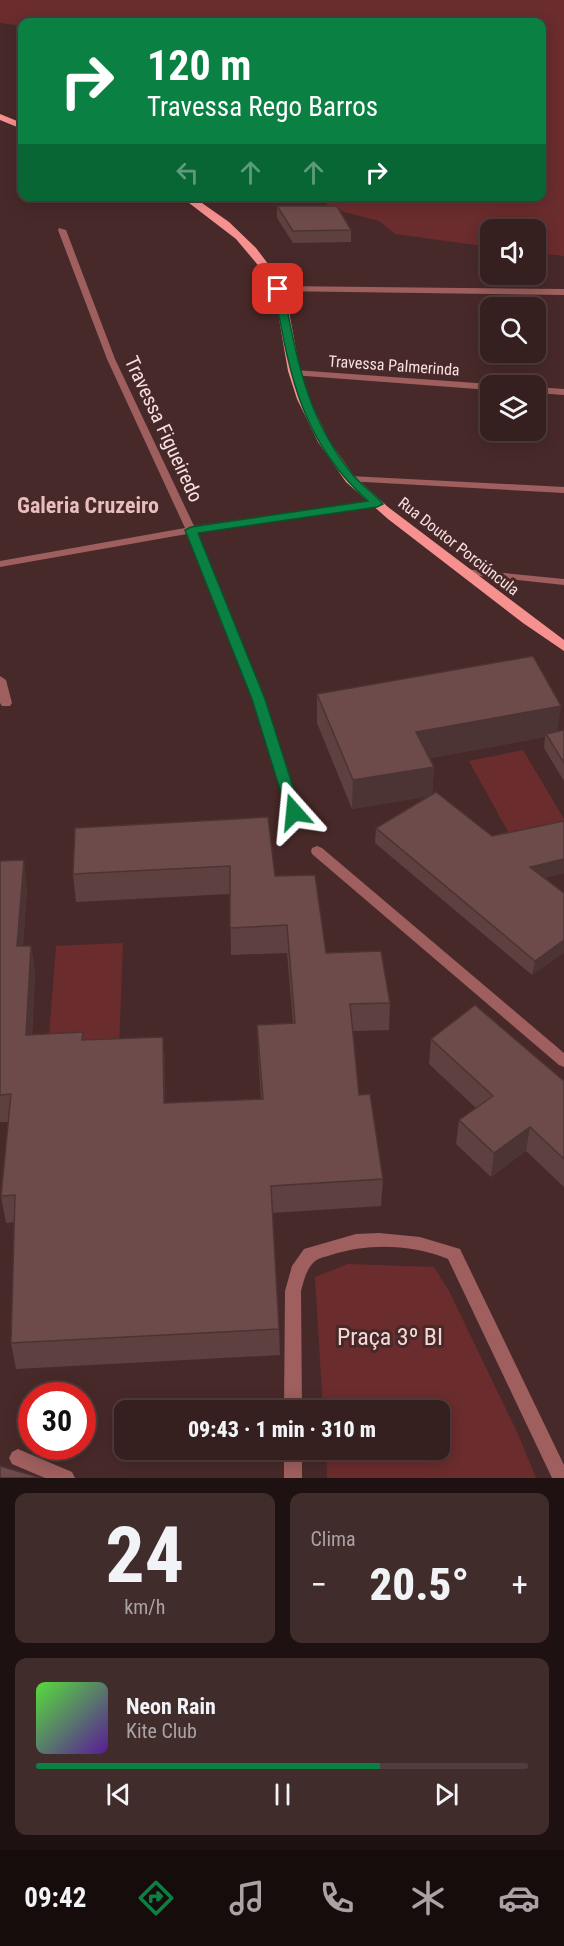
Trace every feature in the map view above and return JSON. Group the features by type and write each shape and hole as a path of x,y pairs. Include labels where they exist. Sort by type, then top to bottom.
{"main road":[{"path":"0,117 18,124"},
{"name":"Rua Doutor Porciúncula","path":"193,201 238,236 261,260 278,289 295,373 321,437 350,479 377,504 564,647"}],"street":[{"name":"Travessa Figueiredo","path":"62,230 111,359 191,530 258,699 294,812"},
{"path":"278,289 564,292"},
{"name":"Travessa Palmerinda","path":"295,373 480,386"},
{"path":"546,391 564,392"},
{"path":"350,479 564,490"},
{"path":"0,564 191,530 377,504"},
{"path":"464,572 564,582"},
{"path":"0,680 6,703"},
{"path":"317,851 564,1061"},
{"path":"293,1400 293,1291 298,1271 310,1254 357,1241 421,1243 438,1246 454,1254 561,1478"},
{"path":"23,1460 66,1478"},
{"path":"293,1460 293,1478"}],"green space":[{"path":"0,0 564,0 564,256 546,254 546,219 480,219 480,246 395,234 379,221 326,207 327,201 546,201 546,18 18,18 18,25 0,23"},
{"path":"523,750 564,819 564,826 511,837 469,761"},
{"path":"123,943 119,1047 48,1049 56,946"},
{"name":"Praça 3º BI","path":"348,1264 434,1267 449,1291 518,1434 536,1478 327,1478 326,1460 450,1460 450,1400 322,1400 315,1277"}],"building":[{"path":"277,206 337,206 351,230 293,231"},
{"path":"533,656 561,706 416,732 434,767 353,780 317,694"},
{"path":"564,730 564,763 546,734"},
{"path":"436,792 492,836 564,821 564,859 530,867 564,893 564,940 535,961 376,828"},
{"path":"268,817 275,876 315,875 326,953 381,951 390,1003 350,1004 359,1095 370,1094 383,1179 271,1186 279,1329 11,1343 15,1195 1,1196 11,1094 0,1095 0,861 24,860 17,946 31,946 26,1035 83,1032 82,1040 163,1037 164,1103 263,1099 257,1025 295,1023 287,925 230,928 230,866 73,874 75,828"},
{"path":"475,1005 564,1081 564,1159 530,1127 494,1153 459,1120 493,1096 431,1039"},
{"path":"0,1466 41,1478 0,1478"}],"district":[{"name":"Galeria Cruzeiro","path":"88,505"}],"route":[{"path":"278,289 295,373 307,407 321,437 350,479 377,504 191,530 258,699 294,812"}]}
